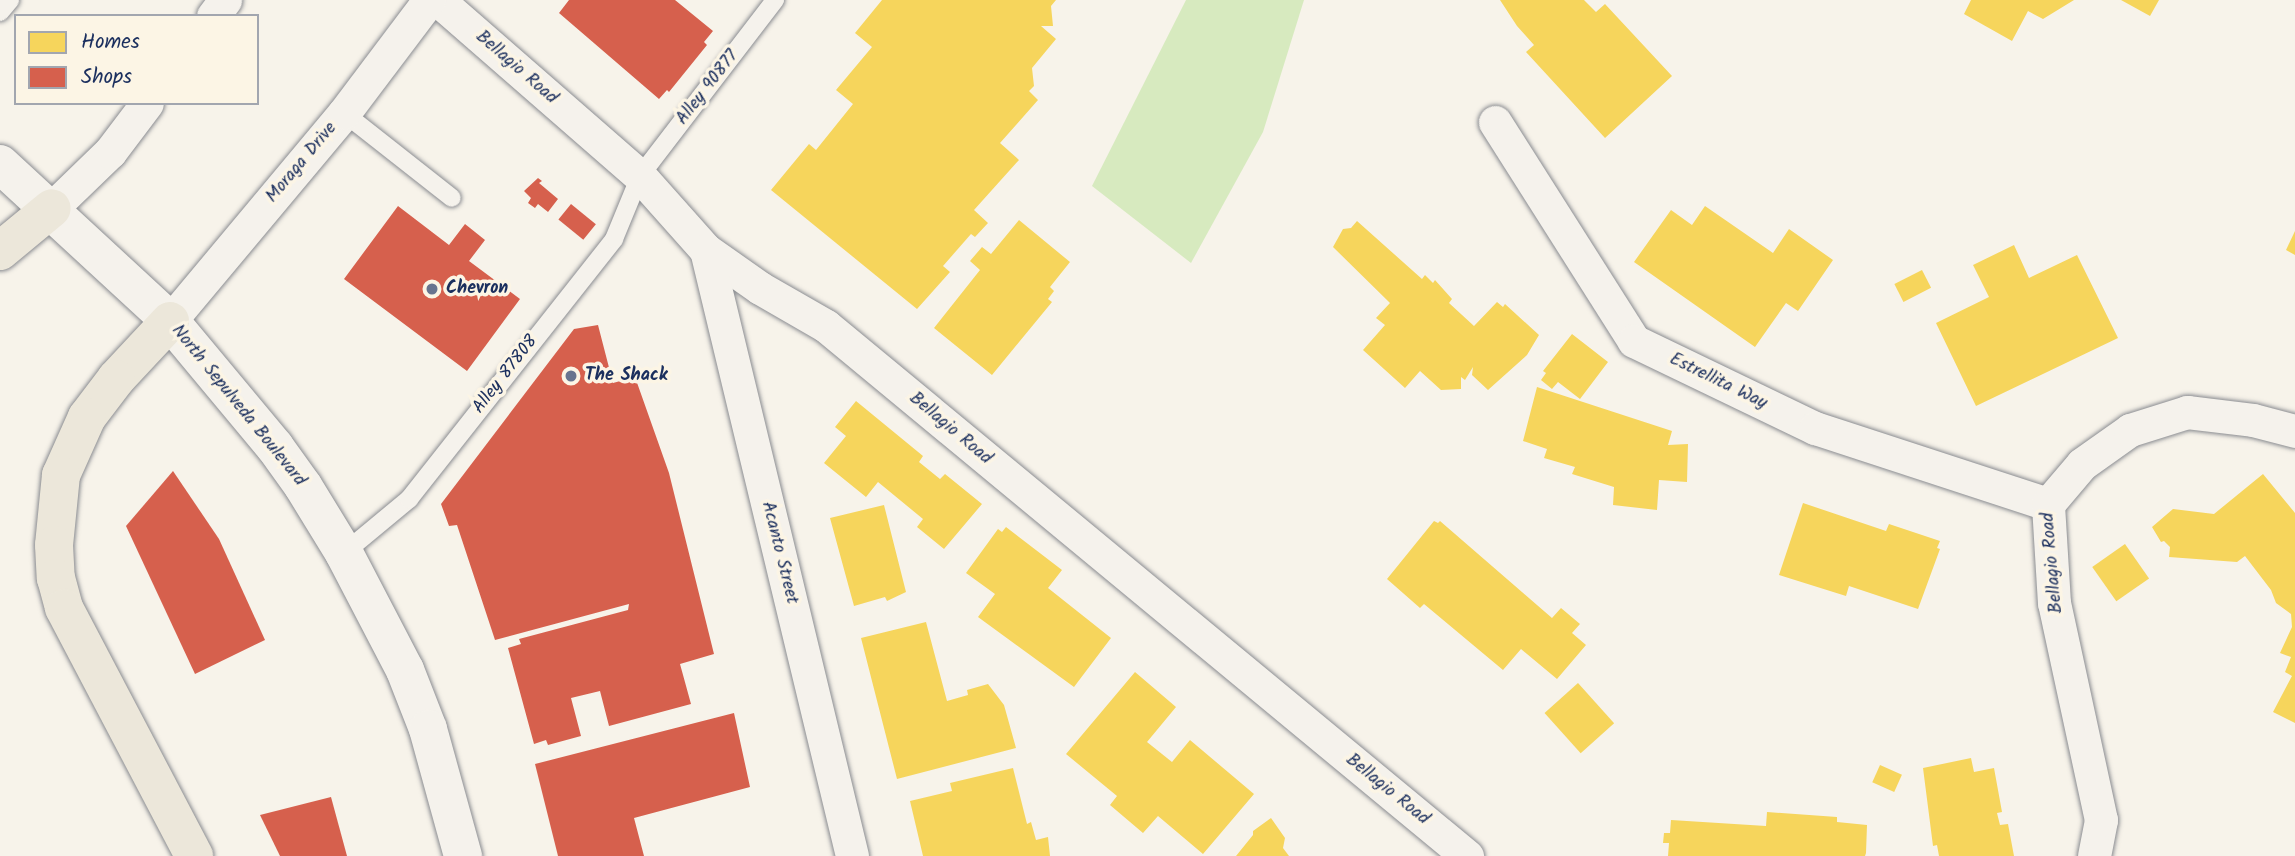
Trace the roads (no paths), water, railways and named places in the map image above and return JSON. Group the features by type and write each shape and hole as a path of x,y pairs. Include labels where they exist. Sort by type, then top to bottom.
{"highway":[{"path":"0,251 52,208"},
{"path":"170,321 116,379 87,417 61,475 54,545 56,578 64,608 194,856"}],"main road":[{"name":"North Sepulveda Boulevard","path":"0,164 52,208 170,321 275,447 344,553 405,670 428,729 463,856"}],"street":[{"name":"Moraga Drive","path":"170,321 344,113 429,0"},
{"name":"Bellagio Road","path":"438,0 640,176 706,250 760,288 826,326 1467,856"},
{"path":"52,208 110,152 145,105"},
{"name":"Estrellita Way","path":"1495,122 1634,341 1815,428 2048,504"},
{"name":"Acanto Street","path":"706,250 852,856"},
{"name":"Bellagio Road","path":"2094,856 2101,820 2054,603 2048,504 2082,464 2130,430 2187,412 2253,420 2295,432"}],"lane":[{"path":"0,12 10,0"},
{"name":"Alley 90877","path":"640,176 775,0"},
{"path":"344,113 452,198"},
{"name":"Alley 87808","path":"344,553 410,499 614,239 640,176"}],"place":[{"name":"Chevron","path":"432,289"},
{"name":"The Shack","path":"571,376"}]}
